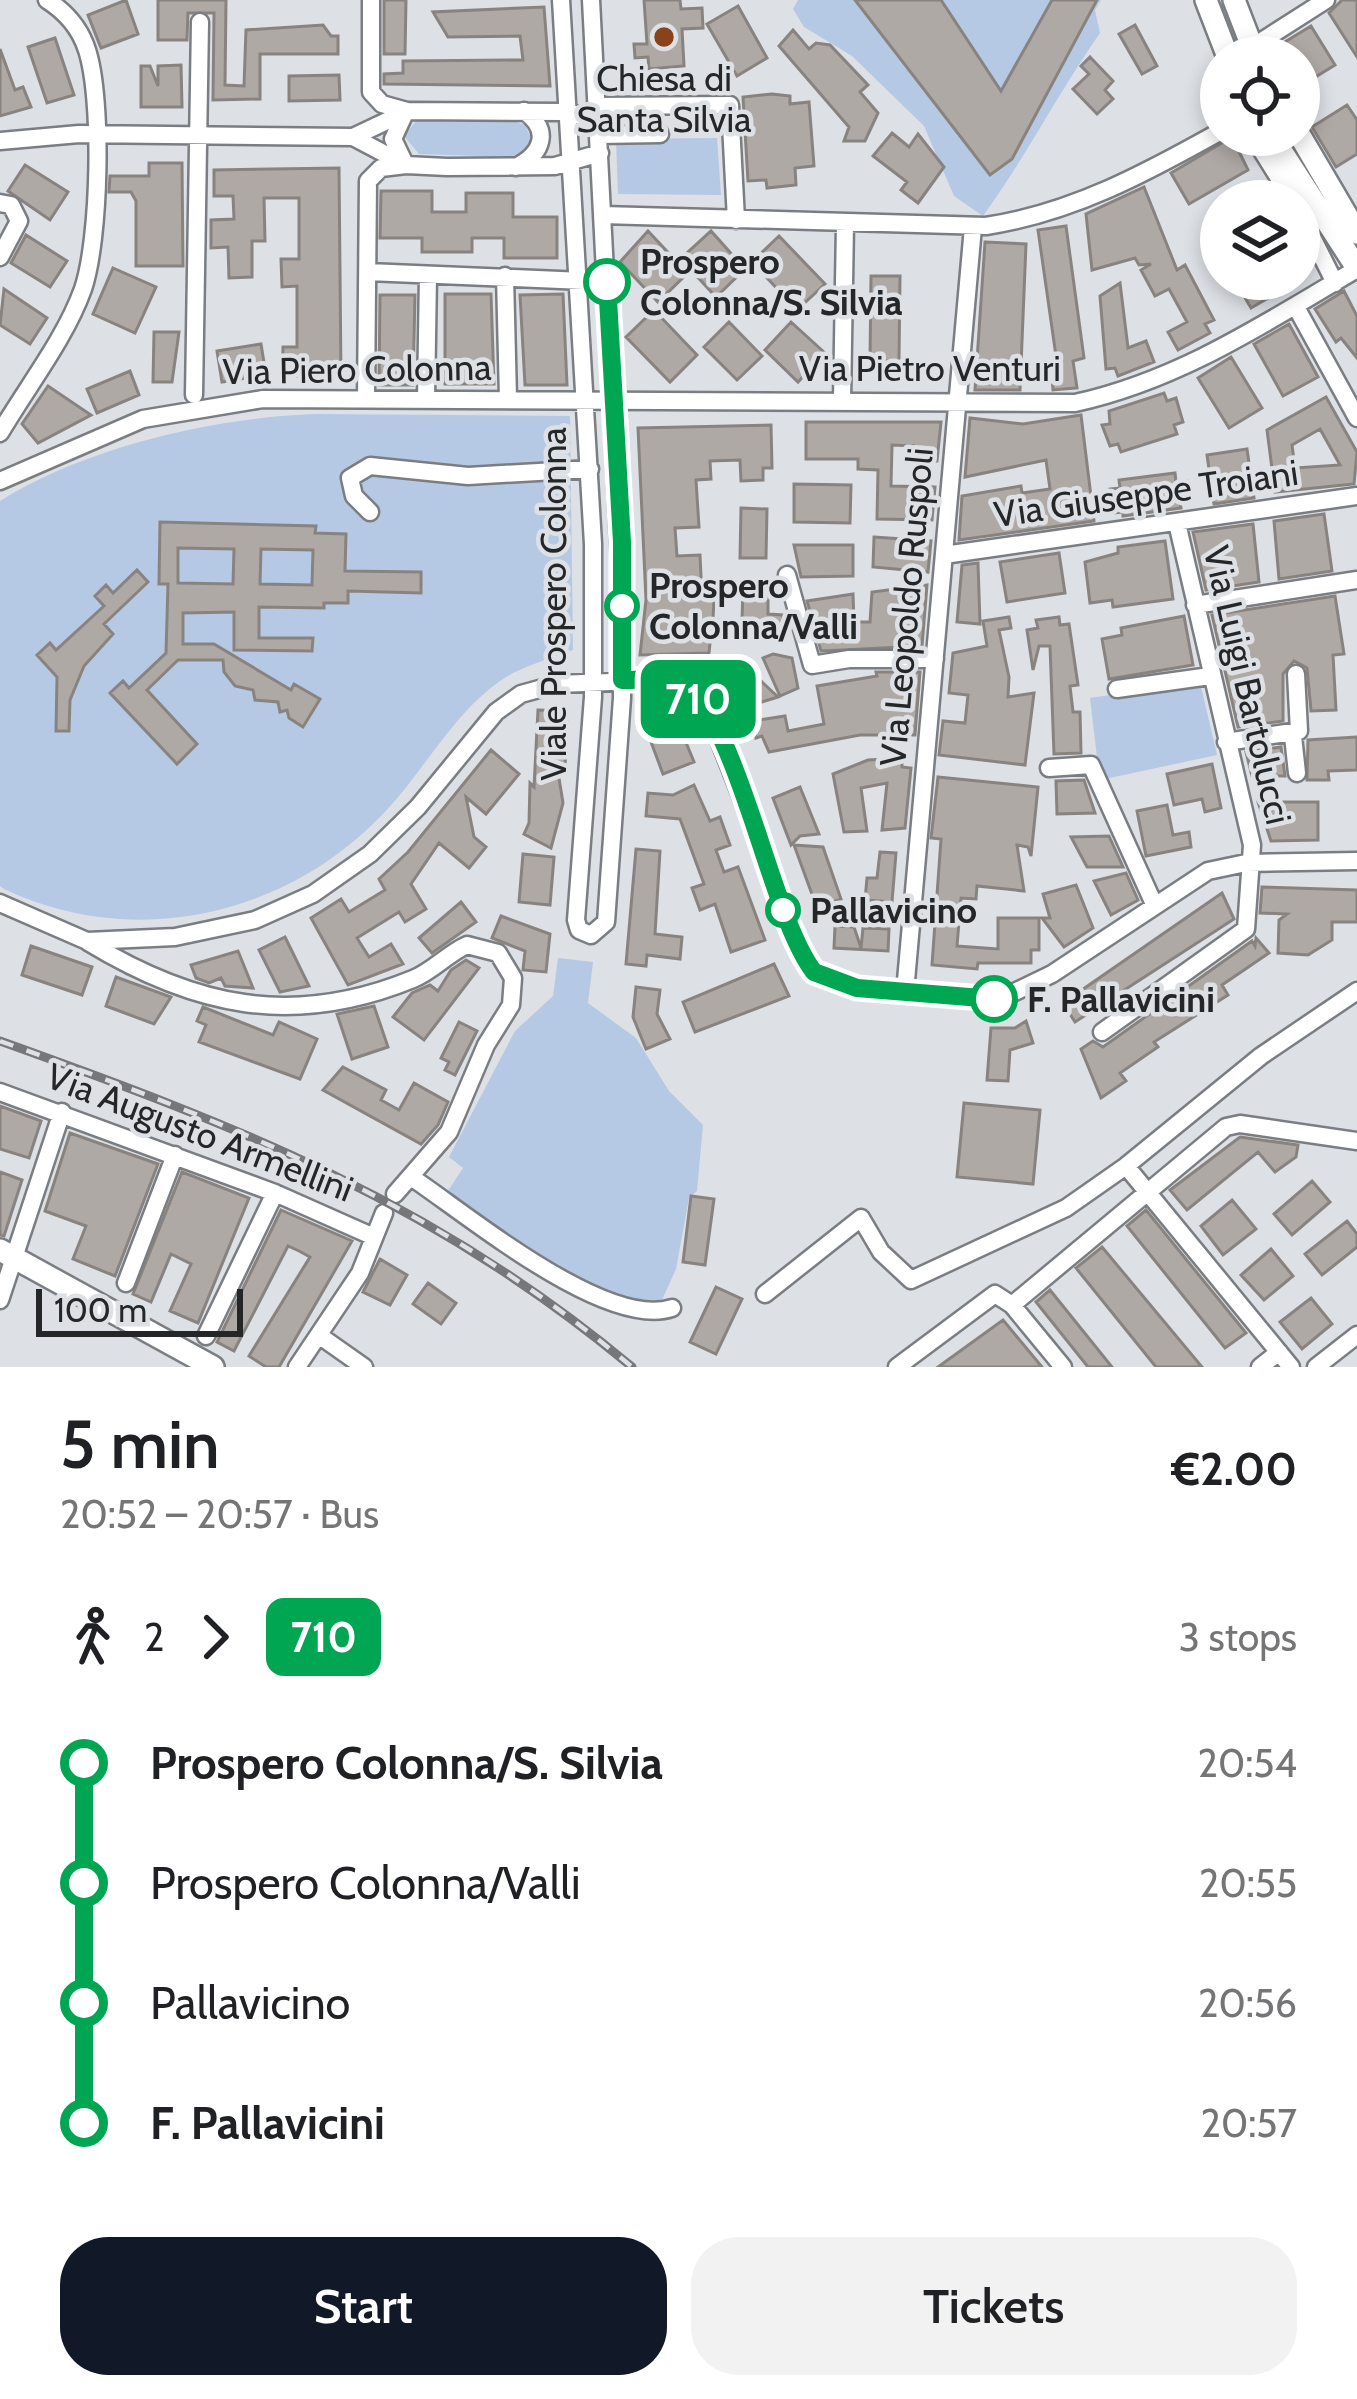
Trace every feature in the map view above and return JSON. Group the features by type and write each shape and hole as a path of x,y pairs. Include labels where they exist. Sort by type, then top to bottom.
{"main road":[{"path":"1210,0 1219,36"},
{"path":"1230,0 1246,36"},
{"path":"1284,156 1357,269"},
{"path":"1312,156 1357,233"},
{"path":"6,1262 213,1367"}],"street":[{"path":"0,433 82,291 92,235 96,134 86,46 70,19 47,0"},
{"path":"370,0 372,96 408,111 567,112 598,129 660,134"},
{"name":"Viale Prospero Colonna","path":"561,0 590,469 593,681 576,913 579,930 591,935 606,922 622,680 614,401 591,0"},
{"path":"1276,36 1326,0"},
{"path":"194,395 200,22"},
{"path":"670,94 730,95 736,220"},
{"path":"367,399 369,177 380,168 515,168 571,162 598,129 730,105"},
{"path":"0,141 96,134 353,137 408,111"},
{"path":"406,165 393,139 396,123 408,111"},
{"path":"515,168 535,156 542,141 537,123 524,111"},
{"path":"353,137 406,165"},
{"path":"603,215 973,227 1035,216 1095,196 1200,142"},
{"path":"0,202 11,205 19,221 0,257"},
{"path":"842,401 845,224"},
{"name":"Via Leopoldo Ruspoli","path":"905,992 973,227"},
{"path":"1320,253 1335,283"},
{"name":"Via Pietro Venturi","path":"614,401 1051,405 1114,394 1190,366 1357,269"},
{"path":"368,272 579,280 608,291"},
{"path":"426,399 428,275"},
{"path":"505,276 508,399"},
{"path":"580,302 608,291"},
{"path":"1296,307 1357,418"},
{"name":"Via Piero Colonna","path":"0,481 79,443 166,413 263,399 614,401"},
{"path":"370,512 354,496 350,478 370,466 468,476 590,469"},
{"name":"Via Giuseppe Troiani","path":"944,555 1357,496"},
{"name":"Via Luigi Bartolucci","path":"1102,1032 1242,936 1252,845 1177,523"},
{"path":"787,574 812,665 849,659 934,659"},
{"path":"1195,605 1357,580"},
{"path":"1296,674 1297,773"},
{"path":"1117,689 1210,676"},
{"path":"87,941 207,932 288,908 338,879 382,844 506,704 538,688 593,681 678,684 703,706 733,766 784,912 814,972 857,988 981,999 1015,994 1208,871 1251,863 1357,861"},
{"path":"1226,742 1322,729"},
{"path":"1049,768 1091,765 1154,904"},
{"path":"0,903 87,941 140,972 227,1000 277,1008 328,1006 404,982 467,945 498,953 513,978 511,1005 490,1037 449,1132 394,1194"},
{"path":"764,1294 862,1218 881,1252 910,1280 1066,1208 1126,1166 1261,1056 1357,991"},
{"name":"Via Augusto Armellini","path":"0,1092 275,1192 374,1237"},
{"path":"0,1300 6,1262 62,1112"},
{"path":"1012,1305 1232,1125 1357,1142"},
{"path":"125,1283 175,1155"},
{"path":"1126,1166 1285,1360 1261,1367"},
{"path":"411,1177 576,1287 651,1314 672,1308"},
{"path":"206,1336 275,1192"},
{"path":"296,1367 360,1273 384,1213"},
{"path":"897,1367 995,1294 1012,1305 1063,1367"},
{"path":"1316,1367 1357,1335"},
{"path":"320,1336 364,1367"}],"shaded area":[{"path":"798,0 1101,0 1095,10 1100,33 983,216 954,196 924,126 852,56 804,27 793,9"},
{"path":"416,121 513,121 525,125 531,138 526,150 511,157 419,154 404,136"},
{"path":"717,138 721,195 618,194 616,139"},
{"path":"316,414 570,416 573,650 513,673 492,687 376,821 337,854 249,901 201,914 102,917 52,907 4,889 0,886 0,501 71,465 152,438 236,421"},
{"path":"1200,682 1217,755 1105,779 1097,757 1090,698"},
{"path":"558,958 593,962 588,1003 636,1038 669,1091 703,1125 697,1191 689,1198 676,1269 657,1311 579,1285 446,1194 463,1168 449,1157 515,1031 553,996"}],"building":[{"path":"126,0 138,34 101,48 88,15"},
{"path":"158,0 226,0 225,85 244,86 246,30 323,25 331,36 338,36 338,54 260,54 260,99 213,100 214,13 188,13 187,40 158,40"},
{"path":"384,0 406,0 405,54 384,54"},
{"name":"Chiesa di Santa Silvia","path":"644,0 680,0 681,9 702,8 703,28 682,29 684,66 649,69 648,57 635,58 634,44 647,44"},
{"path":"855,0 941,0 1001,91 1052,0 1097,0 1012,159 990,175"},
{"path":"1342,0 1357,0 1357,57 1329,13"},
{"path":"738,6 767,58 737,76 707,24"},
{"path":"544,7 550,86 384,84 384,74 403,73 403,61 523,60 520,36 448,37 433,12"},
{"path":"1135,25 1157,66 1142,74 1119,34"},
{"path":"1311,26 1317,36 1295,36"},
{"path":"793,30 809,49 816,43 830,45 868,85 860,92 878,113 865,141 844,141 849,127 779,46"},
{"path":"55,38 74,95 47,103 28,47"},
{"path":"1320,41 1335,65 1320,74"},
{"path":"0,49 15,90 23,87 31,107 0,116"},
{"path":"1090,57 1113,81 1105,90 1113,99 1097,114 1073,89 1089,74 1081,66"},
{"path":"181,65 182,107 141,107 141,66 150,66 158,86 158,66"},
{"path":"339,75 340,100 289,101 289,76"},
{"path":"790,96 790,104 809,102 814,166 795,168 796,185 767,188 766,180 748,181 743,97"},
{"path":"1347,105 1357,120 1357,154 1336,167 1320,140 1320,122"},
{"path":"892,133 909,147 918,134 944,167 918,203 901,190 907,182 873,156"},
{"path":"1200,156 1241,156 1248,170 1231,180 1200,180 1200,198 1189,204 1171,173"},
{"path":"149,163 182,163 183,266 136,266 136,201 131,192 109,192 110,176 149,176"},
{"path":"25,165 68,192 50,220 8,191"},
{"path":"339,168 341,377 282,376 283,347 297,347 297,286 282,287 281,259 299,259 299,198 264,198 265,241 252,241 252,277 229,278 228,247 211,248 211,220 234,219 233,196 214,196 214,170"},
{"path":"1144,187 1177,270 1185,265 1214,320 1205,324 1210,333 1178,350 1168,332 1187,322 1169,289 1155,296 1141,270 1151,264 1139,265 1135,258 1092,270 1086,214"},
{"path":"381,191 432,191 432,212 466,212 466,193 513,193 513,217 557,217 557,258 504,258 504,238 472,238 472,252 422,252 422,238 380,238"},
{"path":"1066,226 1084,358 1073,361 1077,388 1053,390 1052,378 1059,377 1038,230"},
{"path":"648,231 677,262 711,231 745,269 716,297 691,270 658,302 620,262"},
{"path":"26,235 67,261 50,287 11,263"},
{"path":"779,236 825,284 797,310 752,262"},
{"path":"985,242 1026,244 1020,390 975,390"},
{"path":"113,268 156,287 135,333 93,314"},
{"path":"871,276 900,276 899,361 870,361"},
{"path":"1120,283 1128,348 1146,341 1154,362 1118,376 1115,368 1106,369 1100,296"},
{"path":"4,289 47,318 30,344 0,325"},
{"path":"1344,291 1357,316 1357,358 1341,338 1336,342 1315,309"},
{"path":"445,294 491,294 494,384 445,384"},
{"path":"563,294 567,385 525,385 520,295"},
{"path":"380,295 415,295 413,385 379,385"},
{"path":"654,310 697,355 670,382 626,337"},
{"path":"729,322 762,356 737,380 704,347"},
{"path":"791,322 825,353 798,382 765,350"},
{"path":"1289,324 1318,377 1283,396 1254,344"},
{"path":"154,332 179,332 172,382 153,382"},
{"path":"261,344 266,375 222,382 217,351"},
{"path":"1231,357 1262,408 1229,428 1198,378"},
{"path":"130,371 139,395 97,413 87,389"},
{"path":"48,386 91,415 38,443 22,424"},
{"path":"1164,393 1167,401 1176,398 1183,422 1174,425 1177,434 1121,452 1118,444 1110,446 1102,425 1110,424 1109,411"},
{"path":"1326,397 1357,452 1354,484 1275,492 1267,430","holes":["1320,429 1340,465 1295,468 1292,445"]},
{"path":"1081,415 1094,521 959,540 962,496 1021,486 1022,493 1050,489 1046,460 965,477 970,418 1023,424"},
{"path":"806,422 941,422 937,461 914,461 914,446 892,445 891,486 935,487 932,520 877,519 878,470 858,469 858,459 806,459"},
{"path":"771,425 772,468 763,468 763,480 741,481 740,460 710,461 711,479 696,480 699,527 675,528 677,556 700,555 702,597 714,598 713,620 742,621 743,588 768,589 768,614 783,615 782,635 711,633 709,653 640,655 646,600 638,428"},
{"path":"1247,449 1254,498 1214,504 1207,455"},
{"path":"1175,473 1176,482 1187,481 1189,502 1180,503 1181,508 1123,516 1123,512 1113,513 1110,489 1120,488 1119,480"},
{"path":"794,484 851,485 850,523 794,522"},
{"path":"741,508 767,509 766,558 740,558"},
{"path":"1324,514 1332,571 1279,579 1274,521"},
{"path":"160,522 316,526 315,533 346,534 345,571 421,572 421,593 348,591 348,603 324,603 324,608 259,607 259,638 313,638 312,651 234,650 234,612 183,613 183,644 214,644 291,690 294,684 320,699 303,727 289,718 287,710 280,712 278,702 255,700 253,690 235,686 224,672 223,660 178,660 147,690 197,744 177,764 110,693 123,681 129,688 166,653 168,584 159,584","holes":["178,548 234,549 233,584 178,583","261,549 313,550 312,585 260,584"]},
{"path":"1253,524 1259,582 1206,590 1193,532"},
{"path":"874,537 931,541 928,572 873,567"},
{"path":"1165,541 1173,599 1113,607 1112,600 1090,603 1085,562 1118,553 1118,547"},
{"path":"794,545 853,545 853,576 801,577"},
{"path":"1059,553 1065,593 1007,602 1000,562"},
{"path":"978,563 980,624 957,622 962,565"},
{"path":"137,570 148,582 104,624 113,634 84,666 70,700 69,731 56,731 57,677 37,655 50,643 56,650 104,606 95,596 106,585 113,593"},
{"path":"927,585 922,646 821,651 807,601 853,594 854,622 870,622 872,592"},
{"path":"1335,596 1344,654 1333,655 1336,710 1311,711 1307,668 1294,661 1283,674 1283,721 1238,727 1212,615"},
{"path":"1184,616 1193,665 1109,679 1102,639 1122,635 1121,628"},
{"path":"1009,617 1011,628 999,630 1009,677 1008,697 1034,693 1025,765 939,755 943,721 965,723 968,695 949,693 953,653 987,646 983,621"},
{"path":"1059,617 1060,625 1069,624 1078,685 1070,686 1073,712 1080,712 1081,753 1054,754 1050,646 1039,646 1033,670 1027,630 1038,628 1036,620"},
{"path":"773,654 792,658 798,688 780,696 763,658"},
{"path":"745,666 778,697 739,709 725,686"},
{"path":"876,672 920,672 915,735 860,735 769,752 762,736 756,738 753,721 785,716 788,731 824,724 817,686 877,676"},
{"path":"538,710 568,711 565,766 557,766 563,803 551,848 524,834 529,823 530,783 534,787"},
{"path":"678,723 694,762 663,774 648,734"},
{"path":"1357,737 1357,770 1328,771 1329,780 1307,780 1308,740"},
{"path":"1281,747 1285,776 1252,776 1246,752"},
{"path":"491,750 519,774 486,814 466,797 474,837 486,847 469,868 439,843 411,884 426,909 405,922 399,912 357,938 369,957 391,944 403,964 348,985 311,918 341,899 349,912 385,890 379,879 408,852"},
{"path":"902,758 902,767 911,768 905,828 882,830 887,783 861,788 867,831 844,832 833,774 868,760"},
{"path":"1212,764 1221,808 1205,812 1202,799 1174,805 1167,774"},
{"path":"938,777 1038,787 1031,856 1028,847 1017,845 1024,891 977,886 976,899 961,898 957,946 998,949 998,918 1039,918 1039,950 1031,950 1031,963 978,963 977,969 932,965 941,839 931,838"},
{"path":"1084,780 1095,813 1057,814 1056,781"},
{"path":"694,785 710,821 720,817 730,845 716,850 724,872 738,867 765,940 731,952 715,904 700,910 692,888 704,884 680,819 646,816 648,793 673,795"},
{"path":"800,787 819,834 800,836 791,845 773,798"},
{"path":"1258,802 1318,802 1318,840 1271,841"},
{"path":"1167,805 1173,835 1189,832 1191,847 1146,856 1137,811"},
{"path":"1109,836 1123,867 1087,867 1071,837"},
{"path":"794,845 823,847 841,899 817,908"},
{"path":"636,849 660,851 655,934 682,937 680,959 647,955 646,966 626,964"},
{"path":"880,852 896,853 892,902 865,900 867,878 877,878"},
{"path":"523,854 554,857 550,905 519,902"},
{"path":"1126,873 1138,900 1111,915 1094,881"},
{"path":"1076,885 1093,928 1064,947 1042,918 1050,918 1043,894"},
{"path":"1262,887 1357,890 1357,922 1332,922 1332,940 1308,955 1278,953 1279,920 1287,914 1260,913"},
{"path":"1222,893 1234,919 1075,1022 1063,1003"},
{"path":"461,902 476,922 432,953 419,938"},
{"path":"501,916 550,934 546,972 523,970 525,951 492,938"},
{"path":"835,926 854,927 861,948 863,928 889,929 888,951 834,948"},
{"path":"285,937 309,986 280,992 259,950"},
{"path":"1256,938 1269,953 1222,985 1228,995 1154,1042 1158,1047 1120,1073 1126,1081 1101,1098 1081,1049 1093,1041 1103,1047 1252,941 1255,946"},
{"path":"31,946 92,967 82,995 22,975"},
{"path":"238,951 253,988 225,986 221,978 209,983 196,978 191,965"},
{"path":"466,960 479,968 424,1040 393,1017 412,993 430,985 438,991 451,970"},
{"path":"774,964 789,996 695,1032 683,1002"},
{"path":"116,977 171,997 154,1024 106,1006"},
{"path":"636,987 660,990 657,1014 670,1039 646,1049 633,1017"},
{"path":"374,1006 388,1047 352,1059 337,1014"},
{"path":"203,1007 273,1035 279,1022 317,1039 300,1079 199,1042 206,1025 197,1021"},
{"path":"1026,1021 1033,1043 1010,1050 1008,1081 987,1080 991,1028 1015,1028"},
{"path":"459,1022 477,1031 455,1075 445,1070 449,1062 441,1058"},
{"path":"343,1067 386,1090 381,1100 399,1110 414,1083 448,1102 438,1125 421,1144 323,1090"},
{"path":"964,1103 1040,1110 1033,1184 957,1177"},
{"path":"0,1106 41,1121 29,1158 0,1149"},
{"path":"70,1133 158,1164 115,1276 73,1259 86,1226 45,1211"},
{"path":"1240,1137 1298,1145 1296,1157 1275,1172 1258,1152 1187,1210 1170,1190"},
{"path":"0,1172 22,1180 4,1236 0,1235"},
{"path":"182,1172 249,1198 198,1323 170,1311 191,1264 171,1254 151,1302 133,1294"},
{"path":"1312,1181 1330,1202 1292,1235 1274,1214"},
{"path":"691,1196 714,1199 705,1265 683,1262"},
{"path":"1232,1200 1256,1229 1223,1255 1201,1226"},
{"path":"281,1210 352,1241 279,1367 266,1367 249,1356 310,1257 299,1251 288,1246 234,1351 217,1342"},
{"path":"1146,1210 1246,1333 1225,1348 1127,1226"},
{"path":"1347,1221 1357,1234 1357,1247 1322,1275 1305,1254"},
{"path":"1102,1247 1202,1367 1156,1367 1076,1268"},
{"path":"1271,1249 1293,1276 1264,1300 1241,1275"},
{"path":"380,1259 407,1275 390,1305 363,1292"},
{"path":"428,1283 456,1303 441,1324 413,1304"},
{"path":"716,1287 742,1299 716,1354 690,1342"},
{"path":"1050,1290 1112,1367 1088,1367 1036,1302"},
{"path":"1311,1298 1332,1324 1302,1349 1280,1322"},
{"path":"1003,1320 1042,1367 938,1367"}],"railway":[{"path":"0,1041 171,1105 331,1174 484,1258 632,1367"}],"bus line":[{"name":"710","path":"607,282 622,542 622,680 664,680 698,698 733,766 784,912 814,972 857,988 994,999"}],"place":[{"name":"Chiesa di Santa Silvia","path":"664,37"},
{"name":"Prospero Colonna/S. Silvia","path":"607,282"},
{"name":"Prospero Colonna/Valli","path":"622,606"},
{"name":"Pallavicino","path":"783,910"},
{"name":"F. Pallavicini","path":"994,999"}]}
